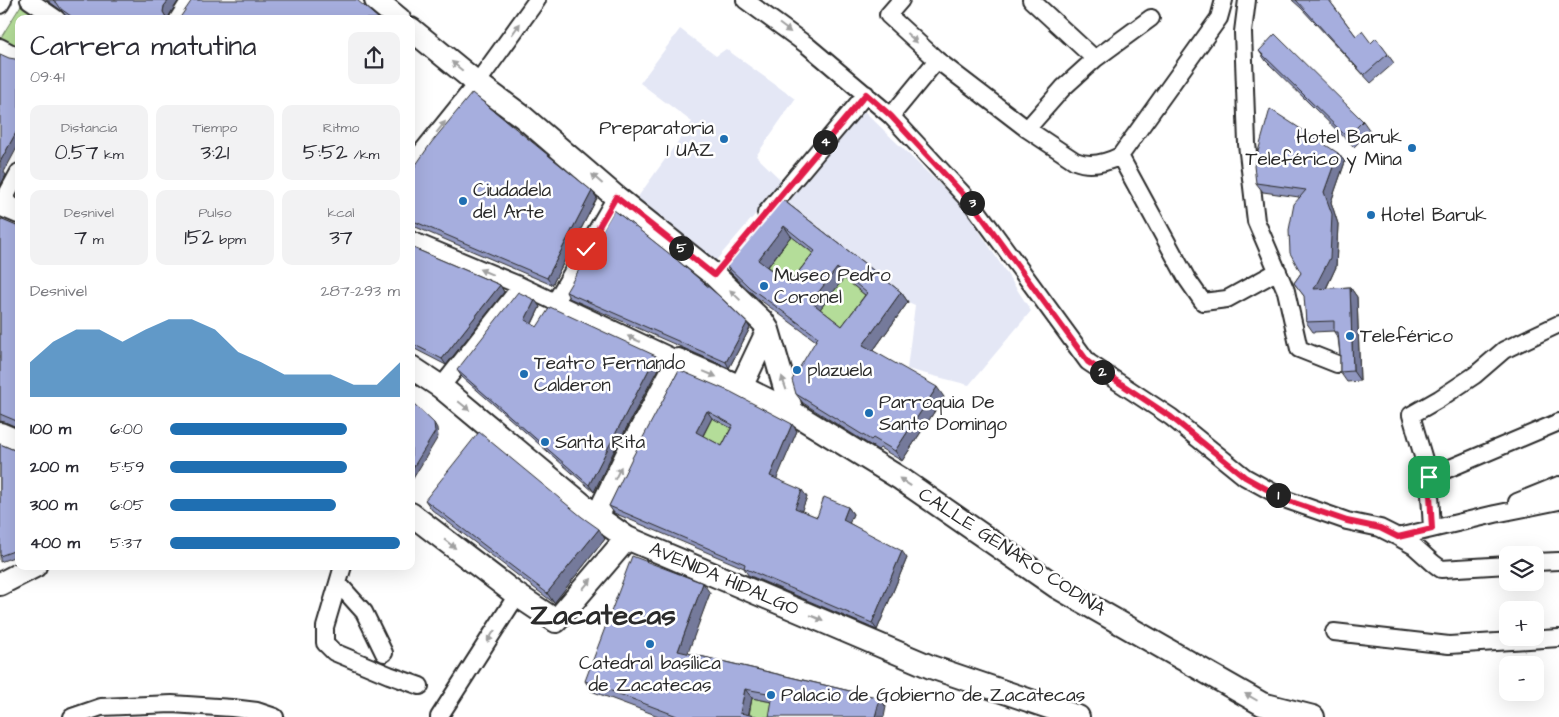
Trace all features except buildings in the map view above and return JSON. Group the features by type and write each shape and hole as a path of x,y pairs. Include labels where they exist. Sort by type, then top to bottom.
{"street":[{"path":"0,5 3,0"},
{"path":"29,0 50,15"},
{"path":"181,15 190,0"},
{"path":"415,160 477,83 537,0"},
{"path":"746,0 781,25 891,116 974,206 1088,362 1171,417 1245,477 1286,500 1347,521 1380,528 1414,546 1441,569 1499,566"},
{"path":"901,0 888,15 937,60 1028,129 1082,164 1106,162 1120,156 1220,18 1224,0"},
{"path":"1031,0 1095,59"},
{"path":"1247,0 1243,32 1248,154 1256,220 1286,291 1299,349 1337,364"},
{"path":"1028,129 1063,88 1095,59 1151,18"},
{"path":"415,32 477,83 523,117 616,197 720,267 768,330 792,412"},
{"path":"0,47 15,55"},
{"path":"891,116 937,60"},
{"path":"754,227 866,94"},
{"path":"1120,156 1187,279 1202,302 1228,299 1278,271"},
{"path":"7,207 15,184"},
{"path":"555,302 616,197"},
{"path":"415,242 521,286 678,360 637,435 597,517"},
{"path":"441,387 521,286"},
{"path":"741,387 768,330"},
{"path":"1432,529 1429,477 1411,415 1475,375 1504,350 1556,330"},
{"name":"CALLE GENARO CODINA","path":"678,360 741,387 792,412 901,479 1057,587 1262,704 1313,717"},
{"name":"AVENIDA HIDALGO","path":"415,369 429,377 597,517 627,538 931,668 1078,717"},
{"path":"1429,477 1559,422"},
{"path":"0,434 15,440"},
{"path":"1496,514 1520,501 1559,485"},
{"path":"1398,537 1559,501"},
{"path":"415,517 517,595 556,621 627,538"},
{"path":"1544,561 1559,560"},
{"path":"0,584 27,570"},
{"path":"342,570 325,627 325,643 334,652 420,686"},
{"path":"338,583 364,612 384,653"},
{"path":"439,717 517,595"},
{"path":"1334,632 1449,645 1559,638"},
{"path":"72,717 172,704 232,708 275,717"}],"shaded area":[{"name":"Preparatoria 1 UAZ","path":"680,29 716,56 726,49 795,99 756,156 783,182 712,265 635,201 692,122 640,83"},
{"path":"862,109 965,209 1031,311 969,385 907,369 915,305 908,302 785,206"}],"green space":[{"path":"23,2 43,15 15,15 15,49 0,39"},
{"path":"791,236 822,261 796,294 765,270"},
{"path":"844,278 874,303 849,336 818,312"},
{"path":"708,412 738,432 727,453 701,439"},
{"path":"752,698 780,704 778,717 748,717"}],"place":[{"name":"Preparatoria 1 UAZ","path":"724,139"},
{"name":"Hotel Baruk Teleférico y Mina","path":"1412,148"},
{"name":"Ciudadela del Arte","path":"463,201"},
{"name":"Hotel Baruk","path":"1371,215"},
{"name":"Museo Pedro Coronel","path":"764,286"},
{"name":"Teleférico","path":"1350,336"},
{"name":"plazuela","path":"797,370"},
{"name":"Teatro Fernando Calderon","path":"524,374"},
{"name":"Parroquia De Santo Domingo","path":"869,413"},
{"name":"Santa Rita","path":"545,442"},
{"name":"Catedral basílica de Zacatecas","path":"650,644"},
{"name":"Palacio de Gobierno de Zacatecas","path":"771,695"}],"district":[{"name":"Zacatecas","path":"603,615"}],"route":[{"path":"586,249 616,197 714,275 866,94 891,116 974,206 1088,362 1171,417 1245,477 1286,500 1347,521 1380,528 1398,537 1432,529 1429,477"}]}
